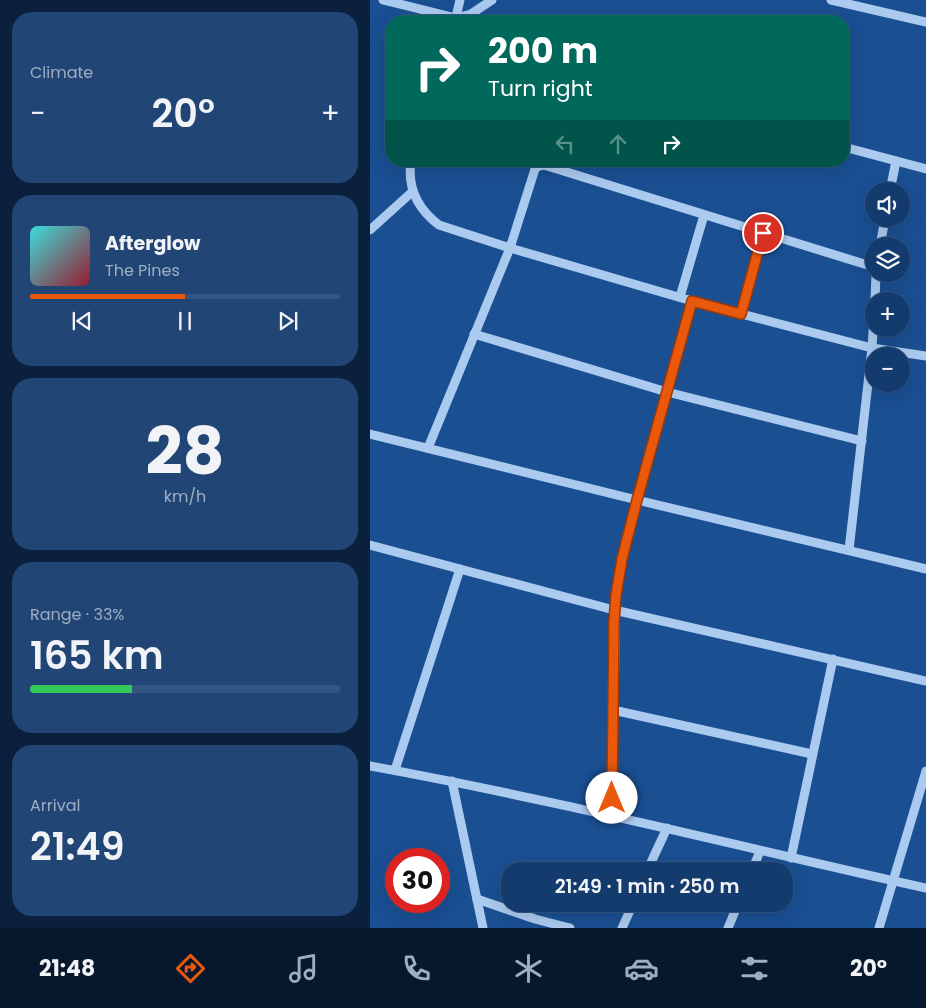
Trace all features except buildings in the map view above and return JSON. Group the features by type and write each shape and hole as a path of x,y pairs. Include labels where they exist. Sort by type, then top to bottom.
{"street":[{"path":"383,0 437,15"},
{"path":"456,15 460,0"},
{"path":"468,15 492,0"},
{"path":"831,0 926,22"},
{"path":"850,149 926,169"},
{"path":"892,182 896,161"},
{"path":"410,167 412,192 430,218 439,225 510,248 692,301 868,347"},
{"path":"428,448 510,248 535,169 538,167"},
{"path":"551,167 865,264"},
{"path":"370,230 412,192"},
{"path":"680,297 704,214"},
{"path":"741,314 763,233"},
{"path":"612,816 614,610 622,559 692,301"},
{"path":"474,334 667,392 862,442"},
{"path":"910,354 926,356"},
{"path":"849,550 867,392"},
{"path":"370,434 926,569"},
{"path":"370,545 614,610 926,681"},
{"path":"394,770 460,569"},
{"path":"791,858 833,660"},
{"path":"613,710 812,754"},
{"path":"370,766 452,781 612,816 926,888"},
{"path":"879,928 926,771"},
{"path":"452,781 484,928"},
{"path":"651,862 666,828"},
{"path":"756,862 760,851"},
{"path":"477,899 534,919 570,928"},
{"path":"622,928 629,912"},
{"path":"728,928 735,912"}],"route":[{"path":"612,798 614,610 622,559 637,500 692,301 741,314 763,233"}]}
